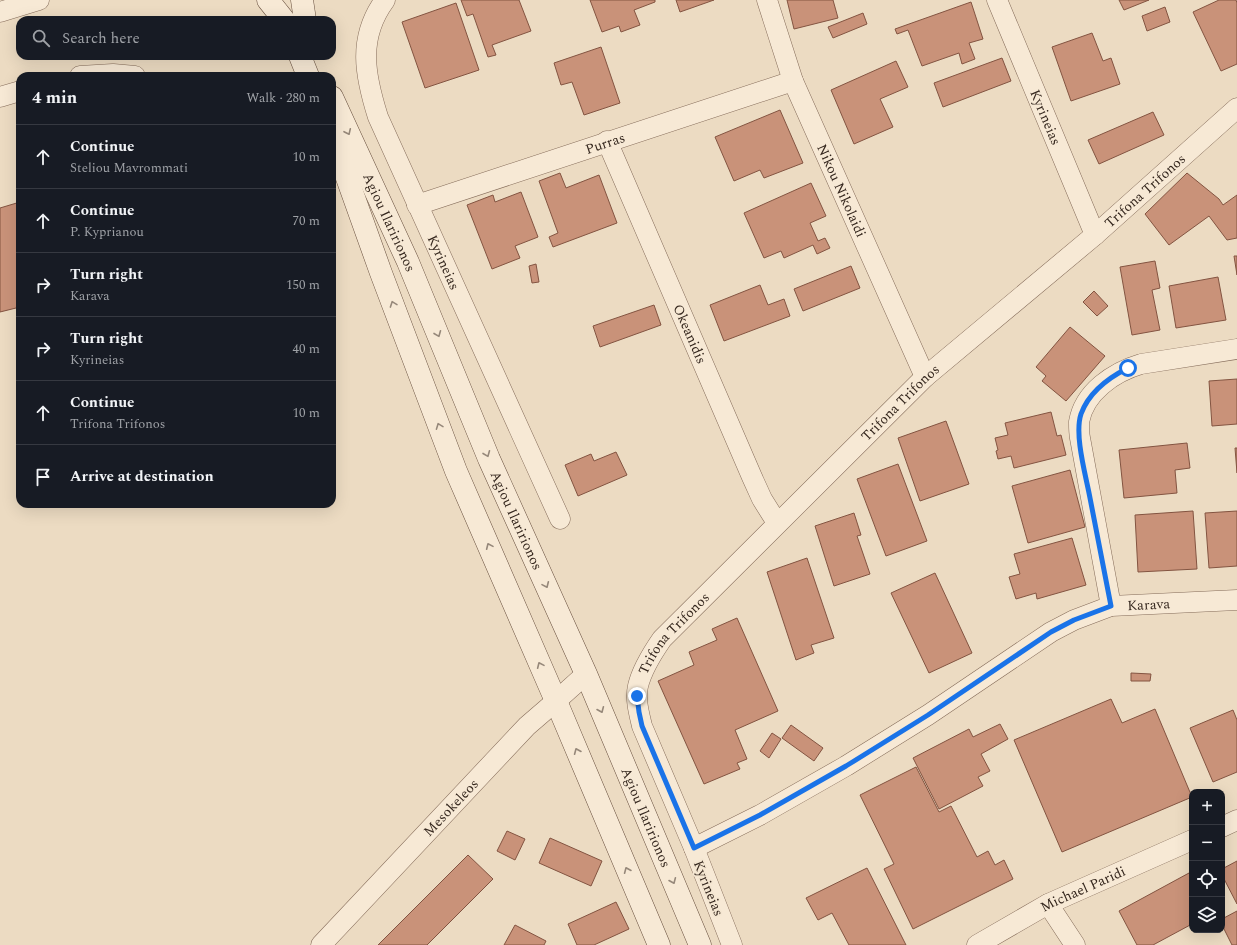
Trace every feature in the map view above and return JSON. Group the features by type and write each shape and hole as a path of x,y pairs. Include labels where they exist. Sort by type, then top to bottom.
{"main road":[{"path":"268,0 281,16"},
{"path":"302,0 304,16"},
{"path":"302,60 306,72"},
{"path":"317,60 321,72"},
{"name":"Agiou Ilaririonos","path":"336,106 408,262 489,459 586,674 700,945"},
{"name":"Agiou Ilaririonos","path":"336,147 456,471 556,701 659,945"}],"street":[{"path":"0,12 39,0"},
{"name":"Kyrineias","path":"385,0 373,22 368,36 366,57 368,82 378,118 560,519"},
{"name":"Nikou Nikolaidi","path":"767,0 793,81 925,377"},
{"name":"Kyrineias","path":"997,0 1095,235"},
{"name":"Purras","path":"417,205 793,81"},
{"path":"0,97 16,92"},
{"name":"Trifona Trifonos","path":"649,742 642,726 639,712 637,696 638,685 650,656 662,638 925,377 1095,235 1237,108"},
{"name":"Okeanidis","path":"607,142 762,499 777,523"},
{"path":"1111,606 1080,438 1079,422 1086,402 1106,381 1128,368 1141,364 1237,349"},
{"name":"Karava","path":"694,848 760,815 846,766 928,715 1051,632 1074,620 1111,606 1237,600"},
{"name":"Mesokeleos","path":"321,945 526,726 586,674"},
{"name":"Kyrineias","path":"649,742 694,848 732,945"},
{"path":"1225,826 1237,820"},
{"name":"Michael Paridi","path":"977,945 1048,904 1189,841"},
{"path":"1048,904 1075,945"}],"building":[{"path":"461,0 519,0 531,31 492,45 496,55 488,57 473,14 467,16"},
{"path":"590,0 655,0 655,2 634,10 640,25 621,32 619,26 602,32"},
{"path":"676,0 714,0 680,12"},
{"path":"787,0 833,0 838,18 794,29"},
{"path":"1119,0 1149,0 1124,10"},
{"path":"1219,0 1236,0 1237,3 1237,64 1221,71 1193,12"},
{"path":"971,2 983,39 969,43 975,59 962,64 959,53 922,66 908,30 897,34 895,29"},
{"path":"456,3 479,70 425,88 402,22"},
{"path":"1165,7 1170,22 1147,31 1142,16"},
{"path":"863,13 867,24 833,38 828,27"},
{"path":"1092,33 1103,61 1111,58 1120,84 1071,101 1052,47"},
{"path":"601,47 620,103 584,115 572,82 561,85 554,63"},
{"path":"1002,58 1011,81 943,107 934,83"},
{"path":"896,61 908,87 880,99 893,127 854,144 831,90"},
{"path":"780,110 803,163 764,178 760,170 734,181 715,137"},
{"path":"1153,112 1164,135 1099,164 1088,140"},
{"path":"560,173 566,188 599,175 617,223 553,247 549,237 558,233 539,181"},
{"path":"1187,173 1219,199 1223,205 1237,195 1237,238 1227,240 1209,216 1169,245 1145,214"},
{"path":"811,183 826,216 810,223 818,241 825,238 830,248 817,254 813,245 784,258 781,251 764,258 744,213"},
{"path":"521,192 538,237 515,246 520,258 492,269 467,205 493,195 495,202"},
{"path":"16,203 16,308 0,312 0,208"},
{"path":"1234,256 1237,256 1237,275"},
{"path":"1155,261 1160,288 1152,290 1160,330 1132,335 1120,267"},
{"path":"536,264 539,282 532,283 529,266"},
{"path":"851,266 860,288 803,311 794,289"},
{"path":"1218,277 1226,320 1176,328 1169,286"},
{"path":"760,285 768,305 784,299 790,316 724,341 710,305"},
{"path":"1094,291 1108,306 1097,316 1083,302"},
{"path":"654,305 661,325 600,347 593,326"},
{"path":"1070,327 1105,356 1066,401 1042,381 1046,376 1036,367"},
{"path":"1237,379 1237,424 1212,426 1209,381"},
{"path":"1051,412 1057,436 1061,435 1066,455 1014,468 1011,456 998,459 996,451 998,450 995,438 1008,435 1005,423"},
{"path":"946,421 969,484 920,501 898,438"},
{"path":"1187,443 1190,468 1175,470 1177,493 1124,498 1119,450"},
{"path":"1235,448 1237,448 1237,473"},
{"path":"616,452 627,475 578,496 565,465 591,454 594,461"},
{"path":"898,464 927,541 886,556 857,479"},
{"path":"1070,470 1085,527 1028,543 1012,486"},
{"path":"1193,511 1197,569 1138,572 1135,515"},
{"path":"1237,511 1237,566 1209,568 1205,513"},
{"path":"854,513 861,535 857,536 870,574 834,586 815,526"},
{"path":"1072,538 1086,585 1037,599 1036,593 1016,599 1009,577 1020,574 1014,554"},
{"path":"807,558 834,638 811,645 814,653 796,660 767,572"},
{"path":"935,573 972,653 929,673 891,593"},
{"path":"737,618 778,711 735,730 747,759 737,763 740,769 704,784 658,681 694,665 689,652 717,640 712,629"},
{"path":"1131,673 1151,674 1150,681 1131,681"},
{"path":"1111,699 1122,723 1155,709 1189,790 1189,798 1062,852 1014,740"},
{"path":"1233,710 1237,720 1237,772 1213,782 1190,728"},
{"path":"1000,724 1008,739 981,754 990,771 978,777 983,786 939,809 913,758 969,729 973,737"},
{"path":"791,725 823,748 814,761 782,738"},
{"path":"772,733 781,739 769,758 760,751"},
{"path":"916,767 939,812 951,806 977,857 988,851 995,865 1004,860 1013,879 913,929 884,869 894,864 860,795"},
{"path":"507,831 525,839 515,860 497,851"},
{"path":"550,838 602,861 591,886 539,863"},
{"path":"468,855 493,879 427,945 378,945"},
{"path":"1237,861 1237,904 1225,881 1225,867"},
{"path":"867,868 906,945 849,945 832,913 818,920 806,898"},
{"path":"1189,873 1189,926 1153,945 1137,945 1119,911"},
{"path":"616,902 629,929 594,945 577,945 568,924"},
{"path":"1237,911 1237,945 1232,945 1225,931 1225,917"},
{"path":"515,925 546,941 544,945 504,945"}],"route":[{"path":"637,696 642,726 694,848 760,815 846,766 928,715 1051,632 1089,613 1111,606 1082,454 1079,422 1086,402 1098,388 1106,381 1128,368"}]}
